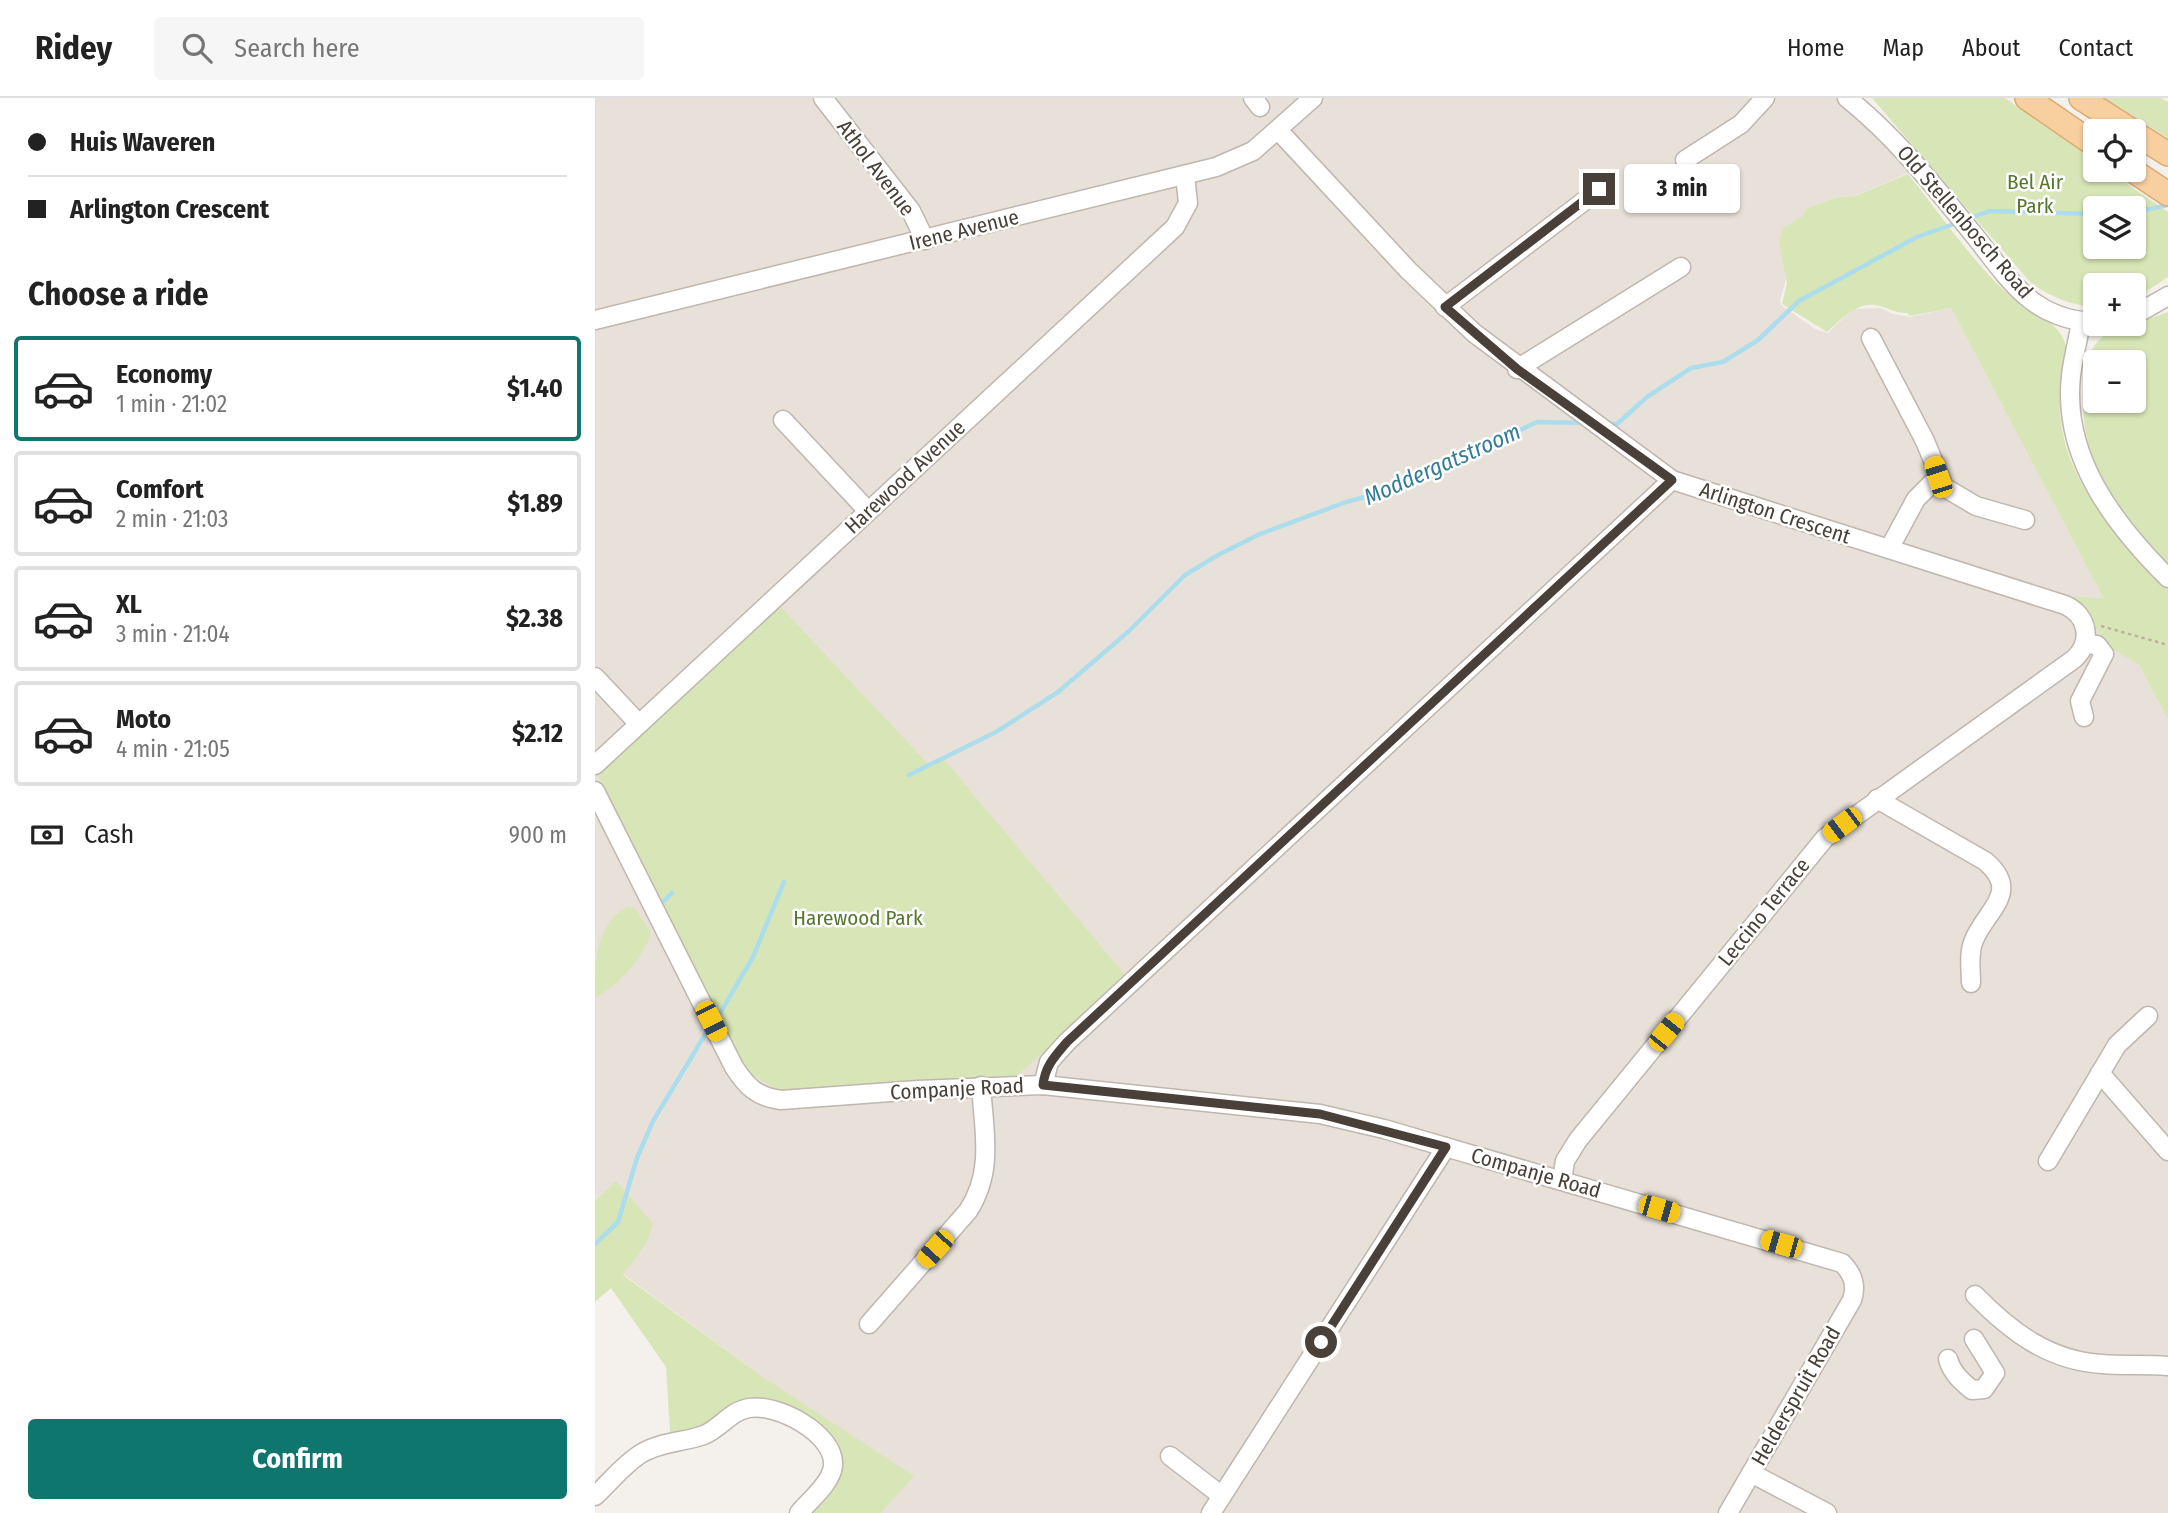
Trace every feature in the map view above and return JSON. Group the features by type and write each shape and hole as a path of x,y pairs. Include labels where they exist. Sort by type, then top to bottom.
{"main road":[{"path":"2027,98 2083,137"},
{"path":"2081,98 2112,119"},
{"path":"2146,141 2168,154"},
{"path":"2146,179 2168,194"}],"street":[{"name":"Athol Avenue","path":"823,98 911,211 925,240"},
{"name":"Irene Avenue","path":"595,320 1238,160 1278,130 1313,98"},
{"path":"1685,160 1747,119 1765,98"},
{"name":"Old Stellenbosch Road","path":"1847,98 1891,137 2028,298 2053,313 2083,321"},
{"name":"Arlington Crescent","path":"1278,130 1445,307 1517,369 1672,480 2065,605 2075,611 2085,626"},
{"name":"Harewood Avenue","path":"595,765 1175,227 1188,203 1185,175"},
{"path":"1445,307 1599,189"},
{"path":"1517,369 1681,267"},
{"path":"2146,309 2168,296"},
{"path":"2084,336 2071,377 2071,400 2083,459 2099,496 2113,519 2168,578"},
{"path":"1871,338 1925,441 1944,487 1961,500 2025,520"},
{"path":"783,420 867,512"},
{"path":"1889,549 1916,499 1938,477"},
{"path":"1043,1085 1049,1062 1067,1042 1672,480"},
{"path":"2084,717 2080,701 2103,654 2097,645 2085,644 2085,626"},
{"name":"Leccino Terrace","path":"1562,1180 1565,1161 1579,1140 1825,838 2074,659 2085,644"},
{"path":"595,677 639,724"},
{"name":"Companje Road","path":"595,791 734,1067 754,1092 781,1100 981,1086 1043,1085 1320,1114 1446,1147 1831,1258 1842,1263 1853,1277"},
{"path":"1877,799 1985,862 1998,873 2001,881 2000,898 1971,948 1971,984"},
{"path":"2048,1161 2126,1034 2148,1016"},
{"path":"2100,1073 2168,1151"},
{"path":"869,1324 968,1211 978,1196 986,1164 981,1086"},
{"path":"1211,1513 1446,1147"},
{"name":"Helderspruit Road","path":"1728,1513 1852,1300 1855,1289 1853,1277"},
{"path":"1975,1295 2015,1332 2056,1354 2101,1364 2168,1366"},
{"path":"1948,1359 1954,1373 1964,1384 1972,1390 1984,1389 1995,1373 1974,1339"},
{"path":"595,1496 643,1452 704,1434 740,1410 753,1407 789,1415 813,1431 831,1451 833,1465 828,1480 799,1513"},
{"path":"1170,1456 1222,1496"},
{"path":"1751,1473 1827,1513"}],"path":[{"path":"2085,626 2101,626 2168,645"}],"shaded area":[{"path":"595,98 1846,98 1918,169 1805,217 1780,300 1781,305 1815,329 1828,333 1853,309 1881,308 1893,314 1910,317 1951,308 2168,720 2168,1513 877,1513 763,1377 623,1274 646,1244 616,1182 595,1201"}],"green space":[{"name":"Bel Air Park","path":"1872,98 2005,98 2083,153 2083,182 2124,182 2145,196 2083,196 2083,259 2146,259 2146,197 2168,212 2168,277 2146,291 2146,273 2083,273 2083,305 2045,292 2030,282"},
{"path":"2104,98 2161,98 2168,102 2168,138 2146,124 2146,119 2138,119"},
{"name":"Bel Air Park","path":"1908,174 1986,272 2020,304 2053,325 2063,338 2066,364 2060,411 2064,438 2072,463 2083,486 2114,530 2168,588 2168,720 2139,665 2110,647 2072,596 2104,599 1951,308 1910,316 1880,306 1864,306 1851,312 1827,332 1782,304 1787,283 1779,243 1783,228 1803,216 1806,209 1836,198 1855,196"},
{"path":"2168,312 2168,566 2132,526 2104,485 2087,438 2083,413 2146,413 2146,350 2092,350 2105,336 2146,336 2146,319"},
{"name":"Harewood Park","path":"777,603 928,764 942,757 1126,976 1017,1076 784,1093 745,1071 598,772"},
{"path":"628,906 636,909 651,933 648,942 629,970 595,998 599,944 609,923"},
{"path":"616,1181 653,1224 646,1244 623,1275 763,1377 914,1476 881,1513 799,1513 827,1480 831,1451 768,1409 676,1441 670,1432 666,1367 611,1288 595,1302 595,1201"}],"waterway":[{"name":"Moddergatstroom","path":"2146,210 2168,205"},
{"name":"Moddergatstroom","path":"1970,218 1990,211 2083,214"},
{"name":"Moddergatstroom","path":"1607,424 1617,424 1647,397 1691,368 1723,362 1758,340 1799,301 1917,237 1954,224"},
{"name":"Moddergatstroom","path":"909,775 996,732 1058,692 1128,632 1185,575 1218,555 1260,534 1346,502 1402,487 1537,422 1585,423"},
{"path":"715,1022 753,957 784,882"},
{"path":"657,908 672,893"},
{"path":"595,1244 618,1222 637,1158 653,1121 709,1028"}],"route":[{"path":"1321,1342 1446,1147 1349,1119 1119,1091 1043,1085 1044,1075 1049,1062 1067,1042 1672,480 1517,369 1445,307 1599,189"}]}
